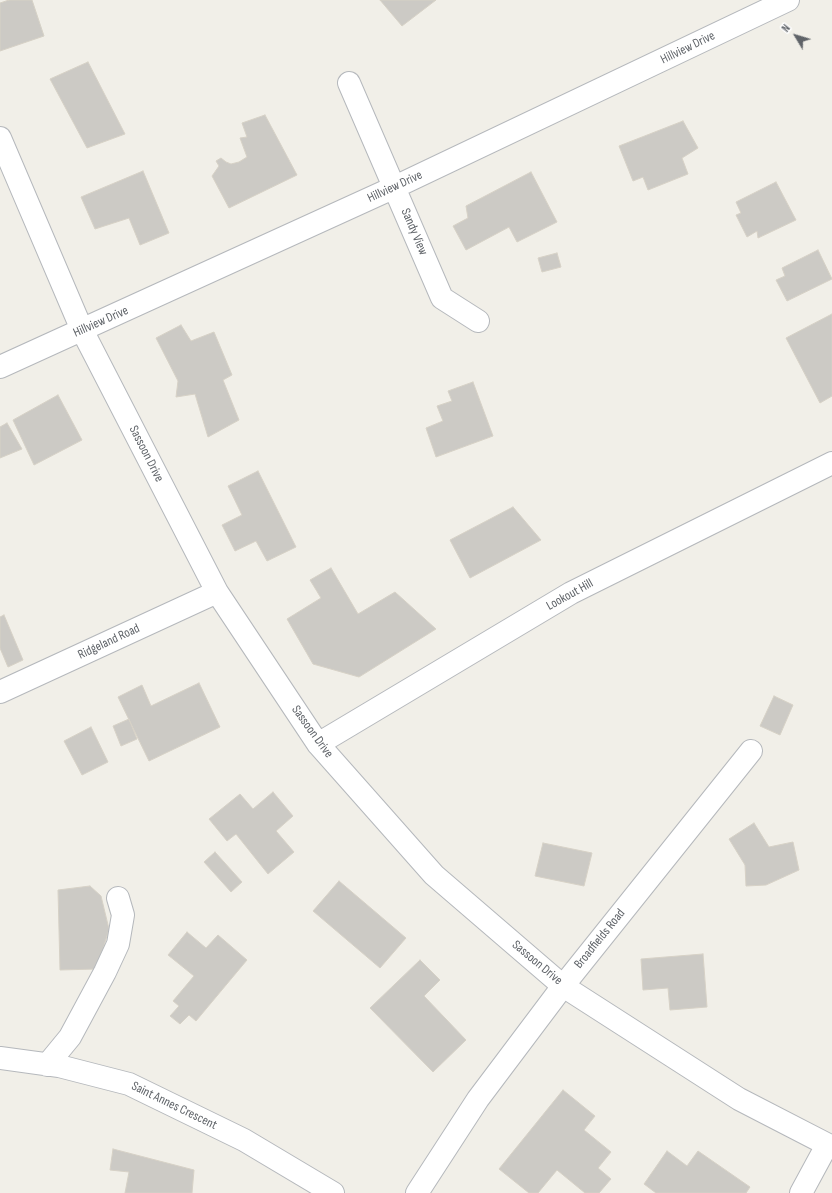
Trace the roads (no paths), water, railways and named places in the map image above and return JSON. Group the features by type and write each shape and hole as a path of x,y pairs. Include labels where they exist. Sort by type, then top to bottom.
{"street":[{"name":"Hillview Drive","path":"0,367 395,188 788,0"},
{"name":"Sandy View","path":"349,83 442,298 478,321"},
{"name":"Sassoon Drive","path":"0,138 82,330 217,592 318,744 434,875 563,986 739,1099 830,1146"},
{"name":"Lookout Hill","path":"318,744 571,593 832,463"},
{"name":"Ridgeland Road","path":"0,692 217,592"},
{"name":"Broadfields Road","path":"416,1193 478,1100 563,986 751,751"},
{"path":"47,1065 70,1037 105,972 118,944 122,915 118,898"},
{"name":"Saint Annes Crescent","path":"0,1058 59,1066 129,1084 244,1140 333,1193"},
{"path":"800,1193 830,1146"}]}
